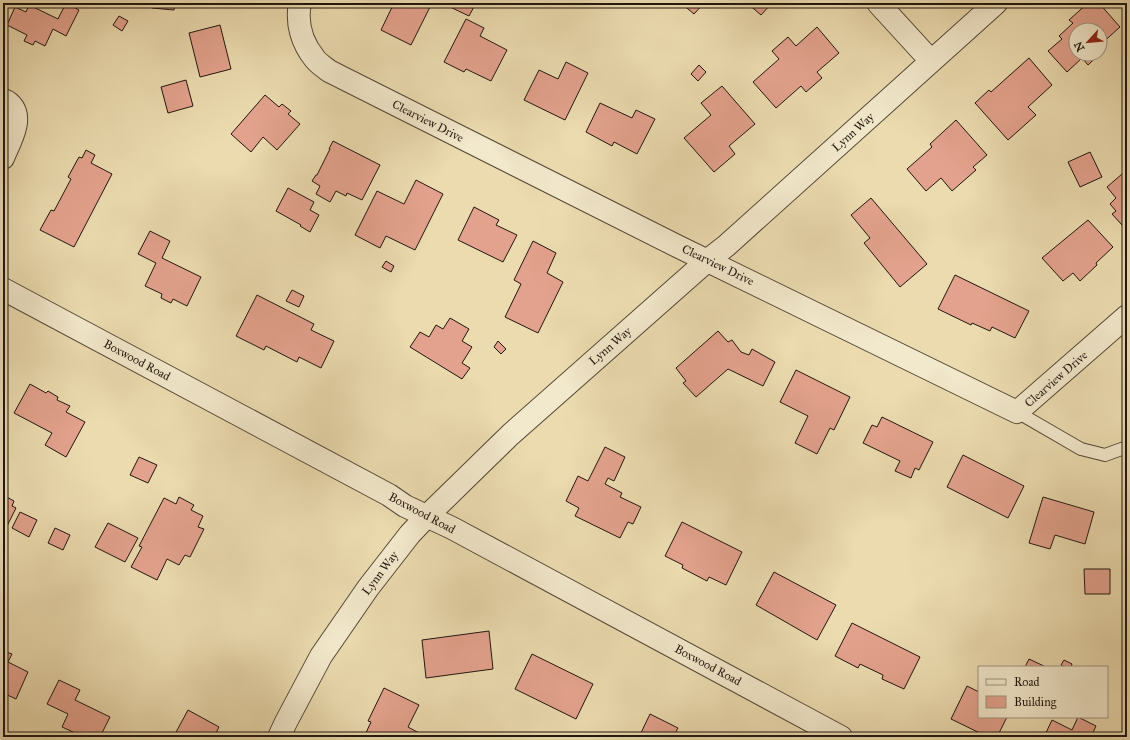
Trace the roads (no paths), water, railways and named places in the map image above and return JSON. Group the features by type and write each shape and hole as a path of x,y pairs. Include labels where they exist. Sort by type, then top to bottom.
{"street":[{"name":"Clearview Drive","path":"300,3 298,19 302,37 315,60 329,71 672,243 1017,412 1127,316"},
{"path":"878,3 931,61"},
{"name":"Lynn Way","path":"279,737 321,656 368,588 410,534 427,516 510,435 732,240 996,3"},
{"path":"3,100 7,101 14,109 16,117 15,126 3,158"},
{"name":"Boxwood Road","path":"3,289 389,495 405,506 427,516 841,737"}],"lane":[{"path":"1017,412 1081,449 1106,455 1127,447"}]}
